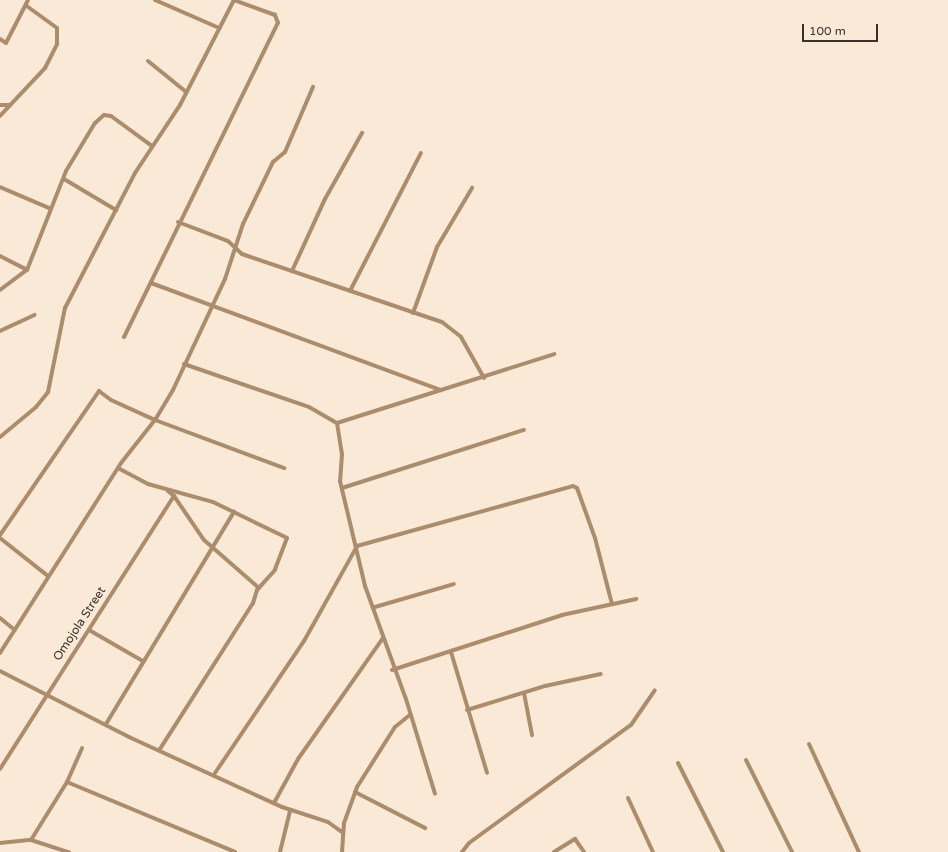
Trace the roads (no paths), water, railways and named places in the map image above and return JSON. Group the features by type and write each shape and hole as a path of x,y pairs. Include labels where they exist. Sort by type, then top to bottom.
{"street":[{"path":"0,39 6,43 27,6 28,0"},
{"path":"155,0 219,28"},
{"path":"0,437 36,407 48,392 63,314 116,210 152,146 185,92 234,0 275,15 278,23 178,222 151,283 124,338"},
{"path":"0,116 46,68 57,44 57,28 27,6"},
{"path":"148,61 185,92"},
{"path":"0,653 118,468 155,420 211,308 238,248 238,236 258,193 273,162 285,152 314,88"},
{"path":"0,105 10,105"},
{"path":"0,290 27,270 49,208 84,137 104,115 111,116 152,146"},
{"path":"292,272 331,186 362,133"},
{"path":"350,291 421,153"},
{"path":"64,179 116,210"},
{"path":"0,187 49,208"},
{"path":"413,313 437,247 472,188"},
{"path":"178,222 238,248 242,254 413,313 453,329 484,378"},
{"path":"0,256 27,270"},
{"path":"151,283 211,308 349,354 441,390"},
{"path":"0,331 34,315"},
{"path":"184,364 309,407 337,423 484,378 554,354"},
{"path":"48,576 0,537 97,391 155,420 284,468"},
{"path":"337,423 342,488 357,546 365,586 375,607 382,638 392,670 410,715 435,794"},
{"path":"342,488 524,430"},
{"path":"118,468 168,491 174,496 181,502 192,526 213,548 259,588"},
{"path":"215,773 308,636 357,546 573,486 577,488 595,538 612,604"},
{"path":"160,749 253,603 259,588 275,570 287,538 234,512 186,492 168,491"},
{"name":"Omojola Street","path":"0,769 44,695 88,630 174,496"},
{"path":"106,724 234,512"},
{"path":"375,607 454,584"},
{"path":"392,670 562,615 636,599"},
{"path":"0,618 15,630"},
{"path":"88,630 143,661"},
{"path":"274,804 298,758 382,638"},
{"path":"450,652 487,773"},
{"path":"0,672 44,695 215,773 274,804 290,811 328,822 342,832"},
{"path":"467,710 524,693 601,674"},
{"path":"462,852 469,843 631,725 655,690"},
{"path":"524,693 532,735"},
{"path":"343,851 342,832 355,792 394,727 410,715"},
{"path":"809,744 859,852"},
{"path":"31,840 67,782 82,748"},
{"path":"746,760 792,852"},
{"path":"678,763 723,852"},
{"path":"67,782 235,852"},
{"path":"355,792 425,828"},
{"path":"628,798 653,852"},
{"path":"280,852 290,811"},
{"path":"554,852 575,839 584,852"},
{"path":"0,844 31,840 69,852"}]}
